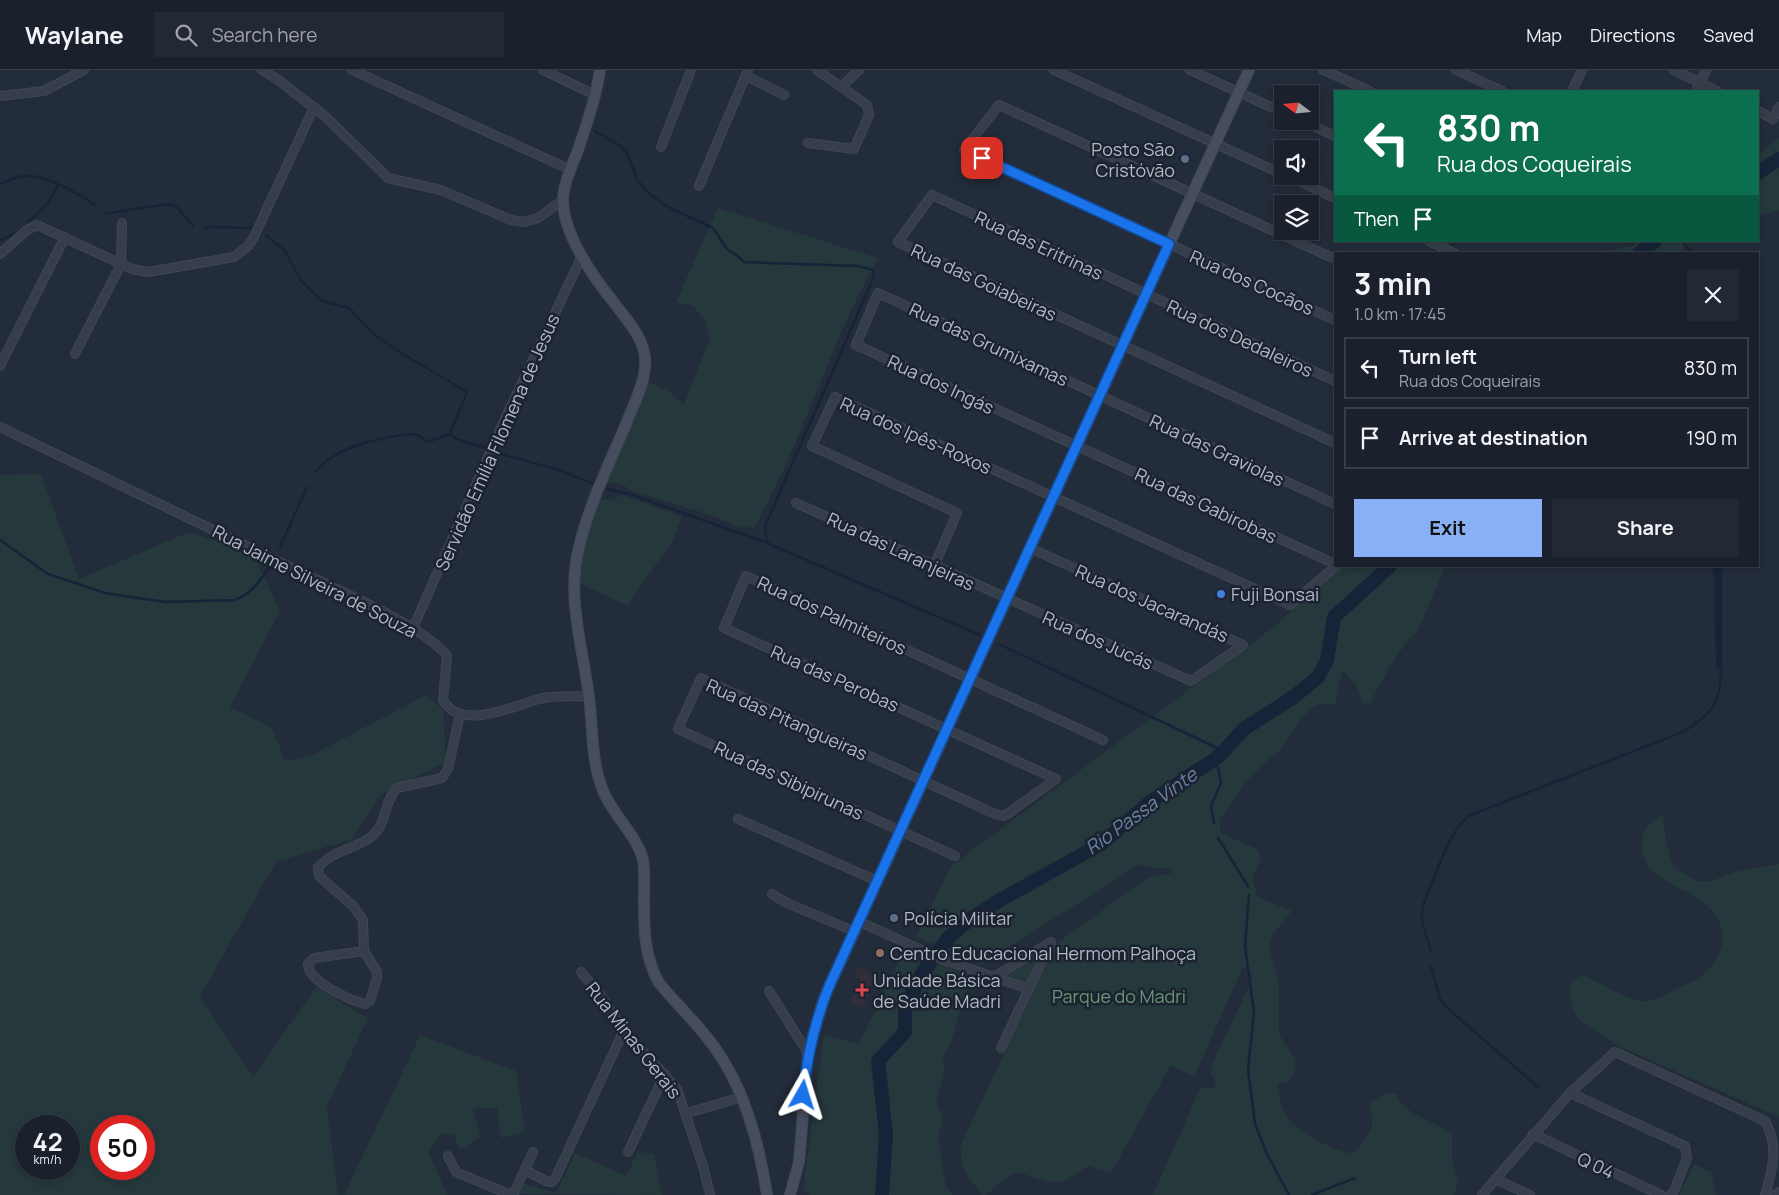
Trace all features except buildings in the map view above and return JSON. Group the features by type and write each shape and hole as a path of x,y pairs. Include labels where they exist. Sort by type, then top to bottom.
{"main road":[{"path":"600,70 595,95 563,200 571,232 582,256 601,286 634,330 645,358 643,376 636,399 589,514 575,567 576,612 589,696 594,751 602,788 612,810 640,852 643,861 644,940 653,973 659,983 723,1060 742,1098 755,1139 767,1195"},
{"path":"793,1194 799,1162 808,1052 824,998 853,931 1249,70"}],"street":[{"path":"0,96 44,91 84,70"},
{"path":"262,70 314,107 342,131 384,175 392,180 441,190 502,216 524,222 538,218 563,200"},
{"path":"352,70 571,170"},
{"path":"542,70 595,95"},
{"path":"661,147 692,70"},
{"path":"808,143 849,150 856,147 870,109 842,86 817,70"},
{"path":"842,86 859,70"},
{"path":"1054,70 1274,170"},
{"path":"1190,70 1274,108"},
{"path":"1323,70 1368,90"},
{"path":"1456,70 1500,90"},
{"path":"1572,90 1582,70"},
{"path":"1674,70 1715,90"},
{"path":"1696,90 1706,70"},
{"path":"699,186 747,73 784,95"},
{"name":"Rua dos Cocãos","path":"1192,194 999,105 964,150 1334,320"},
{"path":"0,254 27,230 37,225 140,271 160,272 225,259 241,253 254,237 314,107"},
{"path":"1759,112 1773,119 1779,107"},
{"path":"1319,128 1334,136"},
{"path":"1307,185 1334,198"},
{"path":"1192,194 1334,259"},
{"name":"Rua das Eritrinas","path":"932,195 1146,294"},
{"name":"Rua das Goiabeiras","path":"932,195 898,242 1122,346"},
{"path":"75,354 121,264 122,223"},
{"path":"0,366 65,237"},
{"path":"1431,242 1452,252"},
{"name":"Servidão Emília Filomena de Jesus","path":"413,628 504,421 582,256"},
{"name":"Rua das Grumixamas","path":"878,293 1099,395"},
{"name":"Rua dos Ingás","path":"878,293 856,345 1077,446"},
{"name":"Rua dos Dedaleiros","path":"1146,294 1334,381"},
{"path":"1122,346 1334,443"},
{"name":"Rua das Graviolas","path":"1099,395 1334,504"},
{"name":"Rua dos Ipês-Roxos","path":"934,566 957,513 812,446 835,396 1053,497"},
{"name":"Rua Jaime Silveira de Souza","path":"0,427 329,585 413,628 435,643 447,656 444,700 448,707 460,714"},
{"name":"Rua das Gabirobas","path":"1077,446 1334,564"},
{"name":"Rua das Gabirobas","path":"1053,497 1290,605 1334,567"},
{"name":"Rua das Laranjeiras","path":"796,503 1006,599"},
{"name":"Rua dos Jacarandás","path":"1030,548 1243,645 1191,681"},
{"name":"Rua dos Palmiteiros","path":"724,628 746,576 970,679"},
{"name":"Rua dos Jucás","path":"1006,599 1191,681"},
{"name":"Rua das Perobas","path":"724,628 1056,779 1003,816 924,780"},
{"name":"Rua das Pitangueiras","path":"678,729 702,678 924,780"},
{"path":"970,679 1103,740"},
{"path":"364,951 314,958 308,964 310,973 337,994 367,1004 377,978 377,972 364,951 363,920 354,907 318,876 318,868 328,859 371,838 377,832 389,800 398,788 442,778 448,769 460,714 498,712 539,699 589,696"},
{"name":"Rua das Sibipirunas","path":"678,729 955,856"},
{"path":"738,818 877,881"},
{"path":"772,894 785,902 853,931"},
{"path":"858,921 942,959 1029,989"},
{"path":"994,977 1051,942 1001,1048"},
{"name":"Rua Minas Gerais","path":"581,972 598,992 624,1030 665,1074 681,1095 710,1195"},
{"path":"769,991 808,1052"},
{"path":"525,1170 546,1181 552,1182 555,1179 624,1030"},
{"path":"1482,1195 1570,1093 1615,1052 1765,1121 1773,1131 1776,1151 1765,1195"},
{"path":"628,1152 665,1074"},
{"path":"1570,1093 1685,1146 1687,1158 1674,1192 1670,1195"},
{"path":"687,1113 742,1098"},
{"name":"Q 04","path":"1533,1134 1661,1195"},
{"path":"448,1156 456,1172 512,1195 534,1152"},
{"path":"1495,1179 1530,1195"},
{"path":"1776,1195 1779,1192"}],"shaded area":[{"name":"Unidade Básica de Saúde Madri","path":"858,966 876,974 862,1007 850,1002 860,978 854,976"}],"green space":[{"path":"1779,138 1779,210 1759,216 1759,153"},
{"path":"718,208 878,258 845,324 787,462 754,528 737,526 708,514 642,495 619,484 606,483 645,381 667,390 684,404 710,338 705,321 693,306 676,302"},
{"path":"1638,242 1691,242 1679,252 1598,252 1633,246"},
{"path":"41,474 79,579 189,532 234,547 255,558 280,611 230,707 272,728 285,761 310,756 426,695 443,709 446,762 380,795 352,839 276,862 200,996 253,1077 316,987 368,1018 327,1106 338,1195 0,1195 0,475"},
{"path":"623,495 682,517 673,540 627,606 579,583 580,556 598,499 610,500"},
{"path":"1339,567 1352,567 1358,570 1360,567 1445,567 1418,631 1406,643 1389,668 1370,703 1362,703 1356,685 1342,670 1335,704 1316,705 1302,718 1280,751 1273,755 1246,782 1220,819 1220,833 1257,849 1261,858 1252,878 1258,897 1292,911 1273,934 1269,947 1279,983 1279,1034 1295,1059 1295,1069 1289,1082 1278,1084 1280,1100 1287,1117 1298,1128 1317,1140 1337,1150 1353,1153 1367,1137 1371,1128 1370,1102 1387,1093 1396,1094 1406,1108 1413,1113 1452,1134 1452,1160 1458,1180 1454,1195 1153,1195 1200,1088 1209,1087 1214,1089 1216,1080 1210,1073 1214,1060 1253,975 1243,967 1194,1077 1171,1065 1111,1173 1088,1166 1063,1182 1047,1182 1021,1173 1013,1173 986,1195 982,1195 965,1171 961,1159 962,1142 1057,943 1147,878 1172,873 1171,870 1140,864 981,965 916,936 952,865 1275,626"},
{"path":"1663,815 1666,843 1674,868 1699,882 1712,881 1734,872 1779,864 1779,1117 1620,1047 1583,1022 1576,1016 1572,1007 1570,996 1571,981 1582,975 1628,998 1650,1001 1703,975 1713,965 1720,952 1723,938 1716,917 1707,906 1696,898 1659,877 1644,858 1641,844 1644,832 1651,822"},
{"path":"904,951 950,968 964,978 967,984 953,1036 943,1056 944,1074 936,1099 943,1118 938,1138 946,1187 953,1195 810,1195 803,1189 824,1035 859,1044"},
{"name":"Parque do Madri","path":"1041,952 1043,953 1029,984 1005,975"},
{"path":"420,1035 516,1071 525,1132 501,1138 497,1108 473,1109 480,1136 466,1148 459,1148 454,1135 442,1133 428,1151 447,1195 344,1195"},
{"path":"638,1151 654,1155 662,1195 517,1194 522,1183 556,1193 575,1153 626,1176"},
{"path":"1694,1164 1711,1172 1716,1195 1679,1195"}],"water":[{"path":"1712,567 1722,567 1722,671 1716,668"}],"waterway":[{"path":"595,131 619,145 627,153 637,179 646,191 666,206 713,228 727,249 744,262 858,266 873,270 874,276 765,526 767,543"},
{"name":"Rio Passa Vinte","path":"1759,172 1779,159"},
{"path":"0,184 23,176 40,178 71,190 96,206"},
{"path":"28,222 47,204 58,186"},
{"path":"104,214 167,204 176,206 193,226"},
{"path":"206,227 255,228"},
{"path":"0,240 16,233"},
{"path":"266,235 285,251 301,281 322,301 349,308 375,335 467,392 450,434"},
{"name":"Rio Passa Vinte","path":"1641,252 1654,242"},
{"path":"1683,242 1690,252"},
{"path":"316,472 335,455 376,440 416,434 428,442 450,434"},
{"path":"450,434 456,439 487,448"},
{"path":"497,453 559,470 596,485"},
{"path":"280,547 307,487"},
{"path":"607,489 633,495 767,543 980,635"},
{"path":"0,540 48,574 105,593 165,602 235,600 252,589 273,562"},
{"name":"Rio Passa Vinte","path":"882,1195 886,1135 878,1061 905,1032 905,1012 909,1000 921,975 948,938 969,920 1002,899 1101,844 1150,802 1218,757 1244,729 1295,696 1318,677 1327,660 1334,617 1389,567"},
{"path":"999,644 1217,748 1226,749"},
{"path":"1431,952 1422,921 1422,908 1448,846 1454,834 1468,816 1680,733 1699,721 1712,708 1719,690 1721,667"},
{"path":"1214,823 1211,806 1221,783 1217,763 1218,757"},
{"path":"1218,838 1248,886"},
{"path":"1249,895 1245,946 1254,1013 1248,1069 1255,1124 1267,1154 1289,1195"},
{"path":"1431,967 1440,999 1444,1005 1538,1087"},
{"path":"1312,1195 1355,1178"}],"place":[{"name":"Posto São Cristóvão","path":"1185,159"},
{"name":"Fuji Bonsai","path":"1221,594"},
{"name":"Polícia Militar","path":"894,918"},
{"name":"Centro Educacional Hermom Palhoça","path":"880,953"},
{"name":"Unidade Básica de Saúde Madri","path":"862,990"}],"route":[{"path":"803,1095 808,1052 819,1013 830,984 1169,244 982,158"}]}
